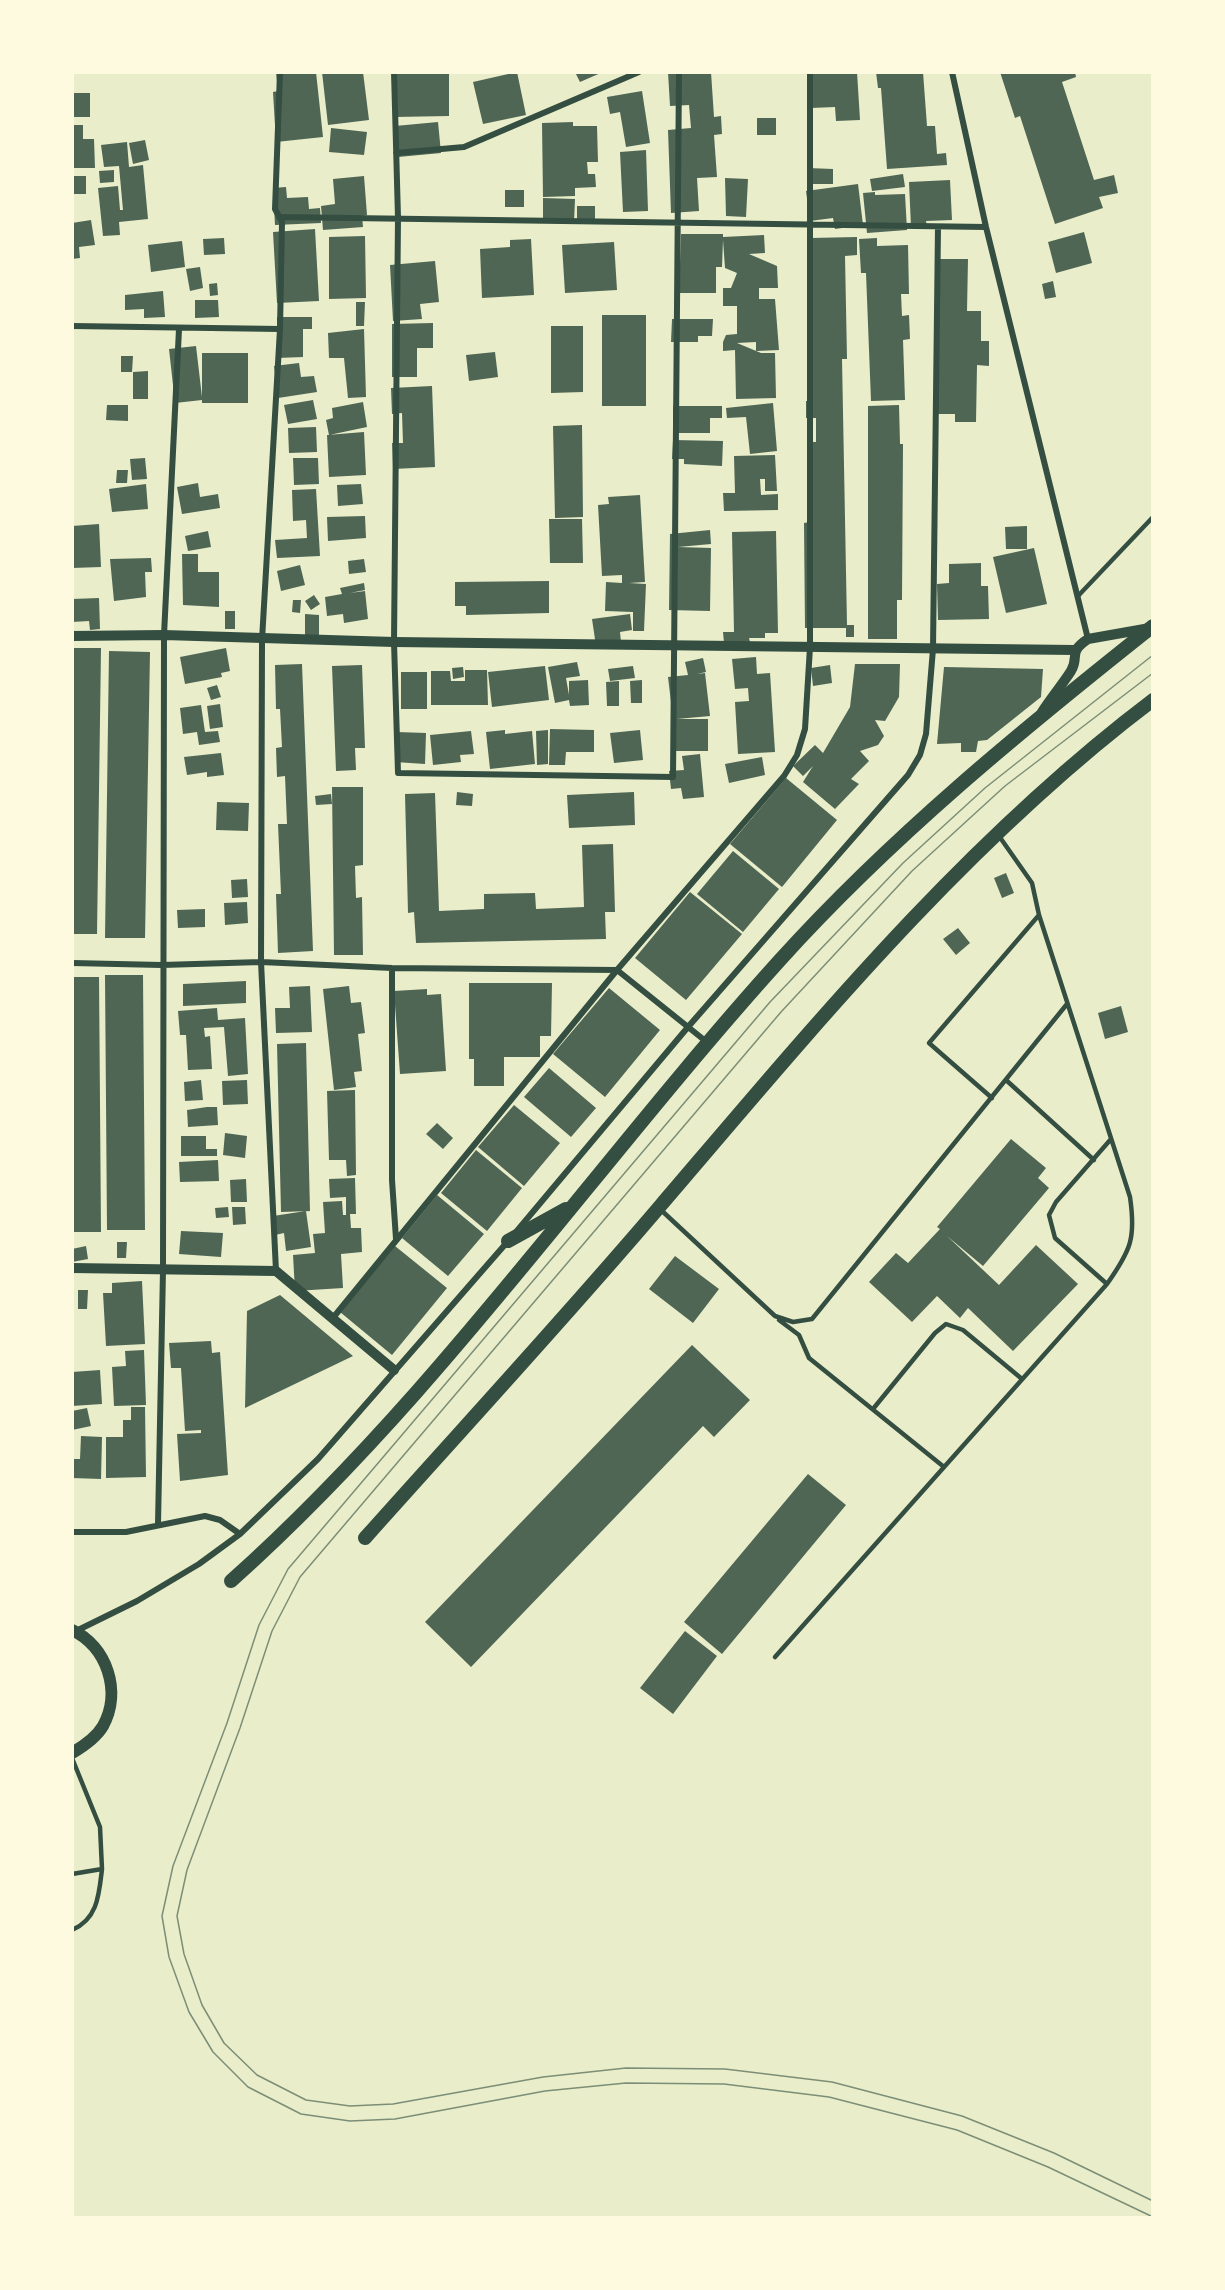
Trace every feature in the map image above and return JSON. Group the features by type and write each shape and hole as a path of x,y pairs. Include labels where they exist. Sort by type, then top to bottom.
{"main road":[{"path":"231,1581 288,1531 423,1384 708,1043 847,888 947,794 1152,627"},
{"path":"365,1538 659,1208 771,1075 911,920 1044,787 1153,700"},
{"path":"508,1241 573,1205"},
{"path":"72,1753 89,1743 103,1726 110,1706 111,1683 105,1663 93,1645 74,1631"}],"street":[{"path":"276,1271 261,962 262,640 280,328 282,222 275,209 280,72"},
{"path":"394,72 398,218 394,642 398,772 673,777 676,646 679,72"},
{"path":"396,153 464,147 639,72"},
{"path":"331,1319 617,970 767,798 797,755 805,729 810,647 808,225 810,72"},
{"path":"952,72 986,227 1088,639"},
{"path":"279,217 986,227"},
{"path":"74,1631 137,1601 199,1564 240,1534 318,1459 508,1241 688,1027 908,775 920,755 926,734 933,649 938,227"},
{"path":"72,326 179,329 280,328"},
{"path":"158,1524 163,1270 164,635 179,329"},
{"path":"72,636 164,635 262,640 1074,650 1088,639 1152,627"},
{"path":"1030,727 1073,668 1074,650"},
{"path":"72,963 162,965 261,962 392,968 617,970 708,1043"},
{"path":"392,968 392,1180 396,1239"},
{"path":"72,1268 276,1271 394,1370"},
{"path":"72,1532 126,1532 205,1516 220,1520 240,1534"}],"lane":[{"path":"1078,596 1153,517"},
{"path":"775,1657 1107,1284 1127,1256 1135,1226 1130,1197 1039,915 1032,883 997,834"},
{"path":"992,1098 929,1043 1039,915"},
{"path":"775,1316 793,1322 812,1319 1067,1004"},
{"path":"1006,1080 1094,1160"},
{"path":"1107,1284 1055,1238 1049,1215 1056,1202 1112,1139"},
{"path":"659,1208 775,1316 799,1335 809,1358 944,1467"},
{"path":"873,1409 935,1333 946,1324 963,1330 1022,1379"},
{"path":"72,1758 100,1827 102,1869 93,1914 85,1923 72,1930"},
{"path":"72,1874 102,1869"}],"building":[{"path":"276,72 316,72 323,137 276,142 273,92 278,91"},
{"path":"322,72 363,72 369,120 328,125"},
{"path":"395,72 449,72 449,116 395,117"},
{"path":"517,72 526,115 483,124 473,82"},
{"path":"575,72 603,72 580,82"},
{"path":"668,72 711,72 714,117 721,116 722,134 714,135 717,177 697,178 699,211 671,213 668,130 691,128 689,105 670,106"},
{"path":"812,72 857,72 860,120 836,121 835,107 811,108"},
{"path":"876,72 923,72 927,126 935,126 937,154 946,153 947,165 887,169 881,88 878,88"},
{"path":"1000,72 1075,72 1076,77 1062,82 1094,180 1114,175 1118,193 1099,197 1103,208 1055,224 1020,116 1015,118"},
{"path":"642,91 650,143 626,147 620,112 610,114 607,97"},
{"path":"72,93 90,93 90,117 72,117"},
{"path":"757,118 776,118 776,135 757,135"},
{"path":"438,122 441,153 398,157 395,126"},
{"path":"573,122 573,126 597,126 598,162 587,162 588,174 595,174 596,187 575,188 575,196 543,197 542,123"},
{"path":"72,125 83,125 83,139 94,139 95,168 72,168"},
{"path":"331,128 367,132 364,155 329,152"},
{"path":"145,140 149,160 133,164 129,143"},
{"path":"127,142 129,167 143,165 148,219 119,222 120,235 103,236 98,188 118,186 120,210 123,210 119,166 104,167 101,145"},
{"path":"646,150 648,211 623,212 620,152"},
{"path":"808,168 833,169 833,184 808,184"},
{"path":"114,170 114,182 100,183 99,171"},
{"path":"903,174 905,187 872,191 870,179"},
{"path":"72,176 86,176 86,194 72,194"},
{"path":"364,176 367,215 362,216 363,227 323,230 321,206 335,204 333,179"},
{"path":"725,178 748,179 746,217 726,216"},
{"path":"950,180 952,220 926,221 927,226 911,227 909,182"},
{"path":"858,184 863,225 835,229 833,218 810,221 806,191"},
{"path":"286,187 287,198 308,197 309,209 320,208 321,223 275,225 273,188"},
{"path":"505,190 524,190 524,207 505,207"},
{"path":"875,192 875,195 905,194 907,230 867,233 863,193"},
{"path":"543,198 575,199 574,223 543,222"},
{"path":"577,206 595,206 595,221 577,221"},
{"path":"91,220 95,245 79,247 80,258 72,259 72,223"},
{"path":"315,229 319,301 277,303 273,232"},
{"path":"1084,232 1092,263 1056,273 1048,242"},
{"path":"681,234 723,234 723,237 764,235 765,253 749,254 777,266 778,288 759,288 759,299 775,299 779,350 756,351 775,353 776,398 736,399 735,350 723,351 723,342 726,335 737,334 737,306 723,306 723,288 731,288 737,273 725,268 723,240 722,267 716,267 716,293 679,293","holes":["756,342 756,351 737,343"]},
{"path":"365,236 366,298 329,299 329,237"},
{"path":"857,237 857,255 845,256 847,359 842,359 847,625 854,625 854,637 846,637 846,628 805,628 804,523 809,522 807,442 816,442 816,418 806,418 806,401 810,401 811,238"},
{"path":"224,238 225,254 204,255 203,239"},
{"path":"877,238 877,246 908,245 909,294 901,294 902,316 909,315 910,339 903,340 905,400 871,401 866,273 861,273 859,239"},
{"path":"531,239 534,295 482,298 480,249 510,247 510,240"},
{"path":"182,241 185,267 151,272 148,245"},
{"path":"614,242 617,290 565,293 562,245"},
{"path":"940,259 968,259 967,311 981,311 981,341 989,341 989,366 977,365 976,422 955,422 955,414 936,414"},
{"path":"435,261 439,302 420,304 422,319 393,321 390,265"},
{"path":"200,267 203,288 190,291 186,269"},
{"path":"1053,281 1056,297 1045,299 1042,284"},
{"path":"217,283 218,295 210,296 209,284"},
{"path":"163,291 165,317 144,318 144,309 125,310 125,295"},
{"path":"195,300 218,300 219,317 195,318"},
{"path":"356,302 365,302 364,326 356,326"},
{"path":"602,315 646,315 646,406 602,406"},
{"path":"277,317 312,317 312,329 303,329 303,357 277,358"},
{"path":"672,319 713,319 712,336 698,336 698,342 671,342"},
{"path":"433,323 433,348 417,348 417,377 392,377 392,324"},
{"path":"551,326 583,326 583,392 551,393"},
{"path":"364,329 366,397 348,398 344,358 329,358 328,333"},
{"path":"196,346 202,397 202,353 248,353 248,403 202,403 202,400 175,403 169,349"},
{"path":"495,352 498,377 469,381 466,355"},
{"path":"121,356 133,356 132,372 121,372"},
{"path":"299,363 301,377 314,376 317,392 278,398 274,366"},
{"path":"148,371 148,399 133,399 133,372"},
{"path":"432,386 435,467 393,469 392,443 403,443 402,413 392,414 391,388"},
{"path":"313,400 317,419 288,424 284,405"},
{"path":"363,402 367,427 329,435 326,420 333,418 332,408"},
{"path":"773,403 777,451 750,454 746,417 727,418 726,408"},
{"path":"107,405 128,405 128,421 106,420"},
{"path":"899,405 900,444 903,444 902,600 897,600 897,639 868,639 868,406"},
{"path":"673,406 722,406 722,418 710,418 710,433 673,433"},
{"path":"582,425 583,517 555,518 553,426"},
{"path":"316,427 317,452 289,453 288,428"},
{"path":"364,432 366,475 329,477 327,435"},
{"path":"673,440 723,441 722,466 684,464 684,459 672,459"},
{"path":"775,455 777,491 765,491 765,479 760,479 761,495 778,494 778,510 724,511 723,493 735,493 734,456"},
{"path":"145,458 147,479 132,480 130,459"},
{"path":"293,458 318,458 319,484 294,485"},
{"path":"117,470 128,470 127,483 116,483"},
{"path":"198,483 200,497 218,494 220,508 182,514 177,487"},
{"path":"146,484 148,509 112,512 109,489"},
{"path":"361,484 363,504 338,506 337,485"},
{"path":"316,489 320,556 277,558 275,540 307,538 306,520 293,521 292,490"},
{"path":"640,495 645,582 629,583 646,584 644,631 633,631 633,612 605,611 606,582 622,583 622,575 602,576 598,505 609,504 608,497"},
{"path":"365,516 366,538 328,541 327,517"},
{"path":"549,519 582,519 583,563 550,563"},
{"path":"99,524 101,567 72,568 72,526"},
{"path":"1027,526 1027,549 1006,549 1005,527"},
{"path":"710,530 711,544 678,547 711,548 710,611 669,610 670,534"},
{"path":"208,531 211,547 188,551 185,536"},
{"path":"776,531 778,633 765,633 765,638 749,638 750,642 724,643 723,632 734,632 732,532"},
{"path":"1034,548 1047,604 1006,613 993,557"},
{"path":"182,554 198,554 198,572 219,572 219,607 183,605"},
{"path":"151,558 152,572 145,572 146,597 114,601 110,559"},
{"path":"364,559 366,572 349,574 348,561"},
{"path":"981,563 981,586 988,586 989,619 938,620 937,584 949,583 949,564"},
{"path":"300,565 305,585 281,591 277,571"},
{"path":"549,581 549,613 466,615 466,606 455,606 455,582"},
{"path":"364,583 365,590 350,593 365,591 368,619 344,623 343,614 327,616 325,597 342,594 340,588"},
{"path":"314,595 320,604 311,610 305,601"},
{"path":"99,598 100,629 90,630 89,621 72,622 72,599"},
{"path":"293,600 301,600 300,613 292,612"},
{"path":"225,611 235,611 235,629 225,629"},
{"path":"305,614 319,615 319,635 305,635"},
{"path":"630,614 632,630 620,632 621,642 596,646 592,619"},
{"path":"72,648 101,648 97,934 72,934"},
{"path":"226,648 230,671 221,673 222,677 185,684 180,657"},
{"path":"109,651 150,652 145,938 105,938"},
{"path":"756,657 757,674 770,673 775,752 738,754 735,702 749,701 748,688 735,689 732,659"},
{"path":"703,658 706,672 697,674 705,673 710,716 677,719 708,719 708,751 672,751 673,719 668,677 688,675 685,662"},
{"path":"577,662 580,676 566,678 569,695 569,681 588,680 589,705 570,706 569,700 555,703 548,667"},
{"path":"302,664 313,951 278,953 276,894 281,894 278,824 287,824 285,776 277,777 276,748 282,747 280,709 276,709 275,665"},
{"path":"855,664 900,664 899,697 885,721 875,720 884,736 878,745 860,751 869,761 851,779 859,784 835,809 803,782 813,766 803,776 793,766 815,745 823,753 850,707"},
{"path":"362,665 365,748 355,748 356,770 336,771 332,666"},
{"path":"830,665 832,683 813,686 811,668"},
{"path":"545,666 549,700 492,707 488,672"},
{"path":"633,666 635,678 610,681 608,669"},
{"path":"463,667 464,677 453,679 452,668"},
{"path":"944,667 1043,669 1041,697 987,740 978,741 976,752 961,752 961,743 937,744"},
{"path":"465,670 487,670 488,705 431,705 431,671 450,671 451,681 465,681"},
{"path":"401,672 427,672 427,709 401,709"},
{"path":"642,680 642,703 631,703 630,681"},
{"path":"619,681 619,706 607,706 606,682"},
{"path":"217,685 221,697 211,700 207,688"},
{"path":"220,704 223,727 210,729 207,706"},
{"path":"201,705 205,732 218,731 220,742 199,745 197,732 183,734 180,708"},
{"path":"550,729 594,730 594,752 566,752 565,765 549,765"},
{"path":"505,730 505,734 532,731 535,764 490,769 486,732"},
{"path":"548,730 548,764 537,765 536,731"},
{"path":"640,730 643,760 614,763 610,733"},
{"path":"471,731 474,754 460,755 461,762 433,765 430,735"},
{"path":"397,732 426,733 425,764 395,762"},
{"path":"221,753 224,775 207,777 207,772 187,775 184,757"},
{"path":"700,754 704,797 683,799 681,788 671,789 669,771 684,770 682,756"},
{"path":"762,757 765,775 729,783 725,764"},
{"path":"786,778 837,820 782,887 730,844"},
{"path":"332,787 363,787 363,865 355,866 356,898 362,897 363,955 334,955"},
{"path":"457,792 473,794 472,806 456,805"},
{"path":"634,792 635,825 569,828 567,795"},
{"path":"435,793 439,911 484,909 484,894 535,893 536,909 584,907 582,845 613,844 615,912 605,912 606,939 416,943 414,912 408,913 405,794"},
{"path":"331,794 332,804 316,805 315,796"},
{"path":"217,802 249,803 248,831 216,830"},
{"path":"733,851 779,889 743,932 697,894"},
{"path":"1006,873 1014,893 1002,898 994,878"},
{"path":"247,879 248,897 232,898 231,880"},
{"path":"690,892 742,934 686,1000 635,958"},
{"path":"247,902 248,923 225,925 224,903"},
{"path":"205,909 205,927 178,928 177,910"},
{"path":"958,928 970,943 956,955 943,939"},
{"path":"105,975 143,975 145,1230 107,1230"},
{"path":"72,977 99,977 101,1232 72,1232"},
{"path":"246,981 246,1003 183,1006 183,984"},
{"path":"469,983 552,983 551,1036 540,1036 540,1057 504,1057 504,1086 474,1086 474,1059 469,1059"},
{"path":"310,986 312,1032 276,1033 275,1008 290,1008 289,987"},
{"path":"349,986 351,1003 361,1002 365,1033 358,1034 362,1071 354,1072 356,1087 334,1090 323,989"},
{"path":"609,988 660,1030 605,1097 553,1054"},
{"path":"427,989 427,995 441,994 446,1071 400,1074 394,991"},
{"path":"1121,1006 1128,1032 1105,1039 1098,1013"},
{"path":"217,1008 218,1020 245,1018 248,1074 228,1076 224,1027 204,1028 205,1037 210,1036 212,1069 188,1070 186,1035 180,1035 178,1011"},
{"path":"306,1043 310,1211 281,1212 277,1044"},
{"path":"549,1068 596,1108 571,1137 524,1097"},
{"path":"201,1080 203,1100 185,1101 184,1082"},
{"path":"247,1080 248,1104 223,1105 222,1081"},
{"path":"355,1090 356,1175 347,1176 346,1160 329,1160 327,1091"},
{"path":"514,1105 560,1143 524,1186 478,1147"},
{"path":"217,1107 218,1125 188,1127 187,1110"},
{"path":"437,1123 453,1138 443,1149 426,1134"},
{"path":"225,1133 247,1136 245,1158 223,1155"},
{"path":"181,1136 206,1136 206,1149 217,1149 217,1156 181,1156"},
{"path":"1011,1139 1046,1168 1038,1178 1049,1188 983,1266 947,1236 999,1285 1036,1245 1078,1284 1013,1351 968,1308 960,1318 937,1296 912,1322 869,1282 896,1253 908,1263 940,1229 937,1227"},
{"path":"476,1150 522,1188 487,1231 441,1193"},
{"path":"218,1160 219,1181 180,1182 179,1162"},
{"path":"355,1178 356,1214 350,1214 351,1228 361,1228 362,1252 341,1254 343,1288 295,1291 293,1255 315,1253 313,1234 325,1233 323,1202 342,1201 343,1215 346,1215 346,1197 330,1198 329,1179"},
{"path":"246,1179 247,1202 231,1202 230,1180"},
{"path":"437,1195 484,1234 448,1276 402,1238"},
{"path":"228,1207 229,1217 216,1218 215,1208"},
{"path":"232,1207 245,1207 246,1224 233,1225"},
{"path":"306,1211 311,1247 286,1251 284,1233 275,1235 273,1216"},
{"path":"181,1231 223,1233 221,1257 179,1254"},
{"path":"117,1242 127,1242 126,1258 117,1258"},
{"path":"86,1246 88,1259 72,1262 72,1249"},
{"path":"395,1246 447,1288 392,1355 340,1312"},
{"path":"675,1256 719,1289 693,1323 649,1289"},
{"path":"142,1281 145,1344 106,1346 103,1293 112,1293 112,1283"},
{"path":"78,1290 88,1290 87,1309 78,1309"},
{"path":"280,1295 353,1356 245,1408 247,1311"},
{"path":"211,1341 212,1353 220,1352 228,1475 180,1481 177,1434 201,1433 201,1430 185,1431 181,1368 171,1368 169,1343"},
{"path":"692,1345 750,1400 714,1437 703,1426 471,1667 425,1622"},
{"path":"144,1350 146,1405 114,1406 112,1367 126,1366 125,1351"},
{"path":"100,1370 102,1404 72,1406 72,1372"},
{"path":"131,1407 145,1407 146,1477 106,1478 106,1437 123,1437 123,1420 131,1420"},
{"path":"87,1408 91,1426 72,1430 72,1411"},
{"path":"81,1436 102,1437 101,1479 72,1478 72,1459 80,1459"},
{"path":"808,1474 846,1505 722,1654 684,1622"},
{"path":"685,1631 717,1656 673,1714 640,1688"}],"tram line":[{"path":"1153,655 985,788 903,863 770,1002 288,1569 259,1625 227,1723 173,1866 162,1916 169,1957 189,2012 213,2052 248,2087 301,2114 350,2121 395,2119 545,2091 626,2083 724,2084 829,2097 957,2130 1048,2167 1153,2217"},
{"path":"1153,673 1005,786 912,871 781,1012 300,1577 272,1631 240,1728 187,1870 177,1916 184,1954 202,2005 224,2043 257,2075 306,2100 350,2106 393,2104 543,2077 626,2068 725,2069 832,2082 962,2116 1054,2153 1153,2201"}]}
